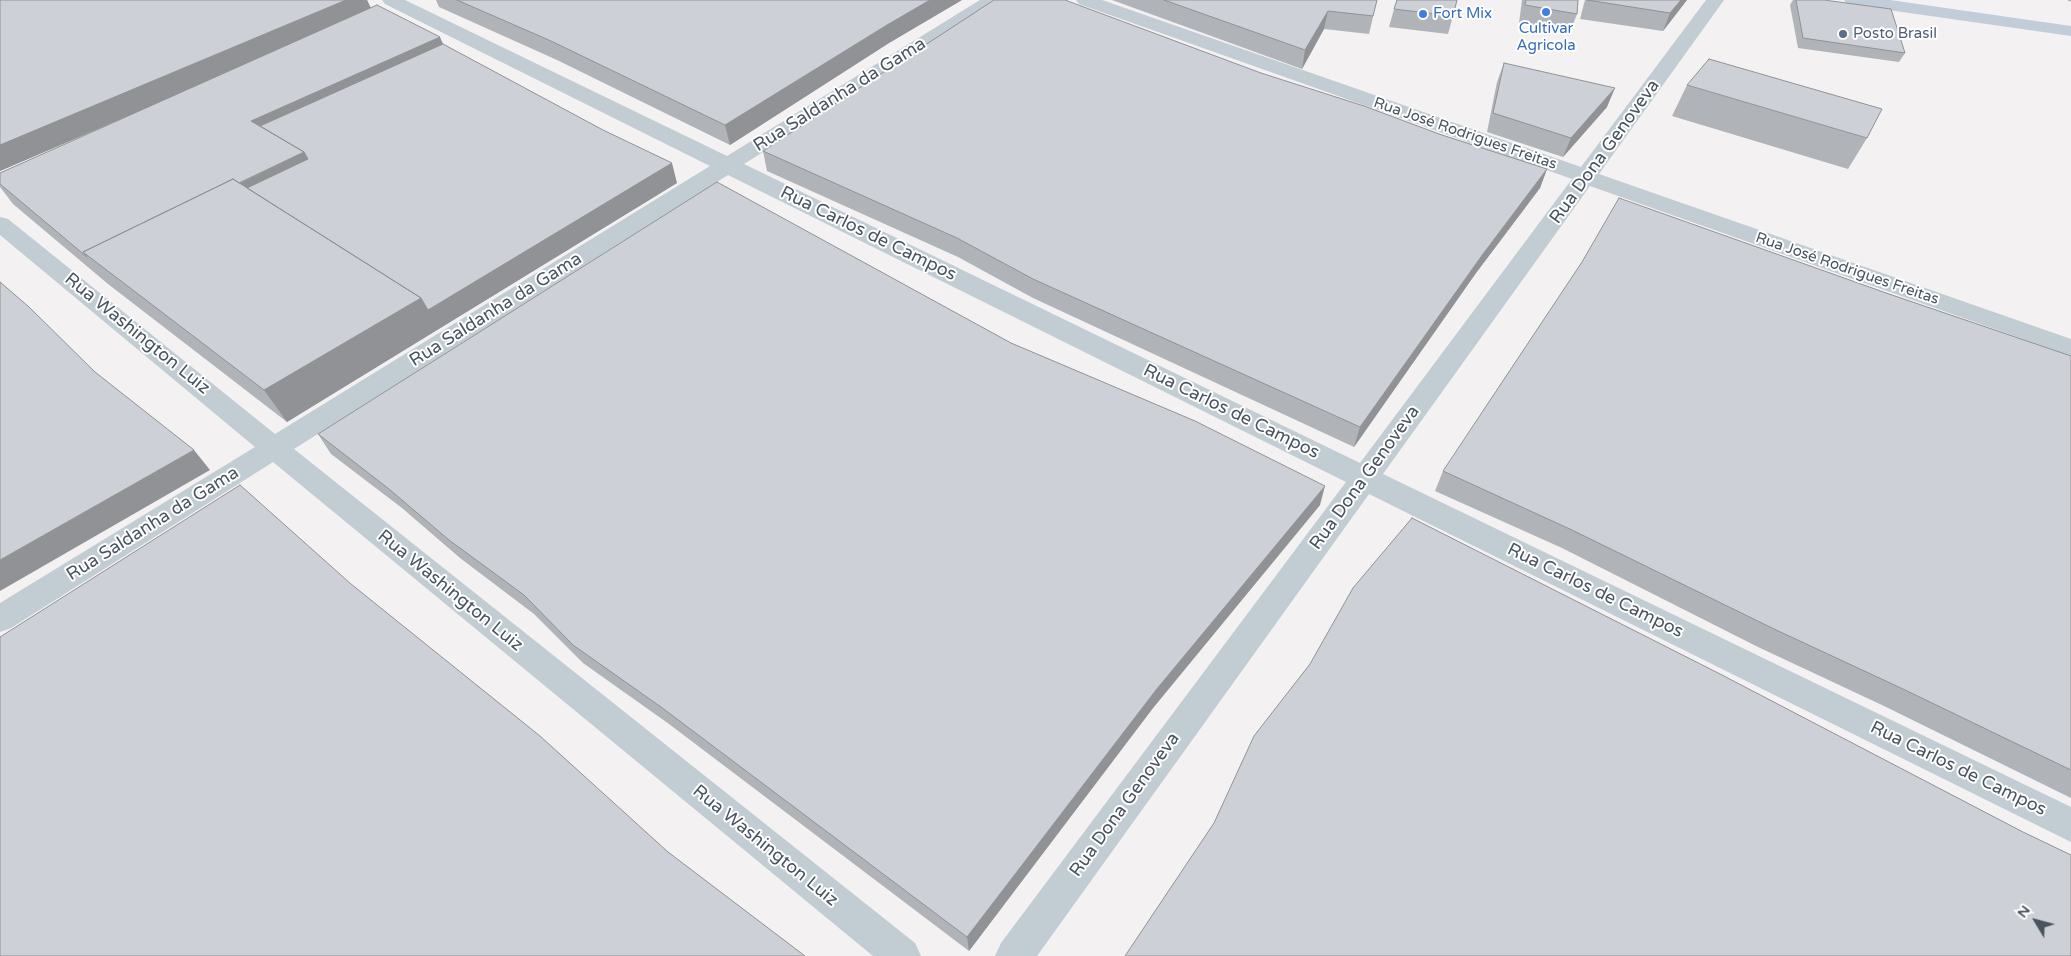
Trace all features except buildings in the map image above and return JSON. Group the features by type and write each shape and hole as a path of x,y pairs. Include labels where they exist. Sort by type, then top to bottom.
{"main road":[{"path":"1853,0 2071,31"}],"street":[{"name":"Rua Saldanha da Gama","path":"0,619 992,0"},
{"name":"Rua José Rodrigues Freitas","path":"1084,0 2071,348"},
{"name":"Rua Dona Genoveva","path":"1014,956 1715,0"},
{"name":"Rua Carlos de Campos","path":"401,5 2071,825"},
{"name":"Rua Washington Luiz","path":"0,224 276,447 602,716 902,956"}],"place":[{"name":"Cultivar Agricola","path":"1546,12"},
{"name":"Fort Mix","path":"1423,14"},
{"name":"Posto Brasil","path":"1843,34"}]}
